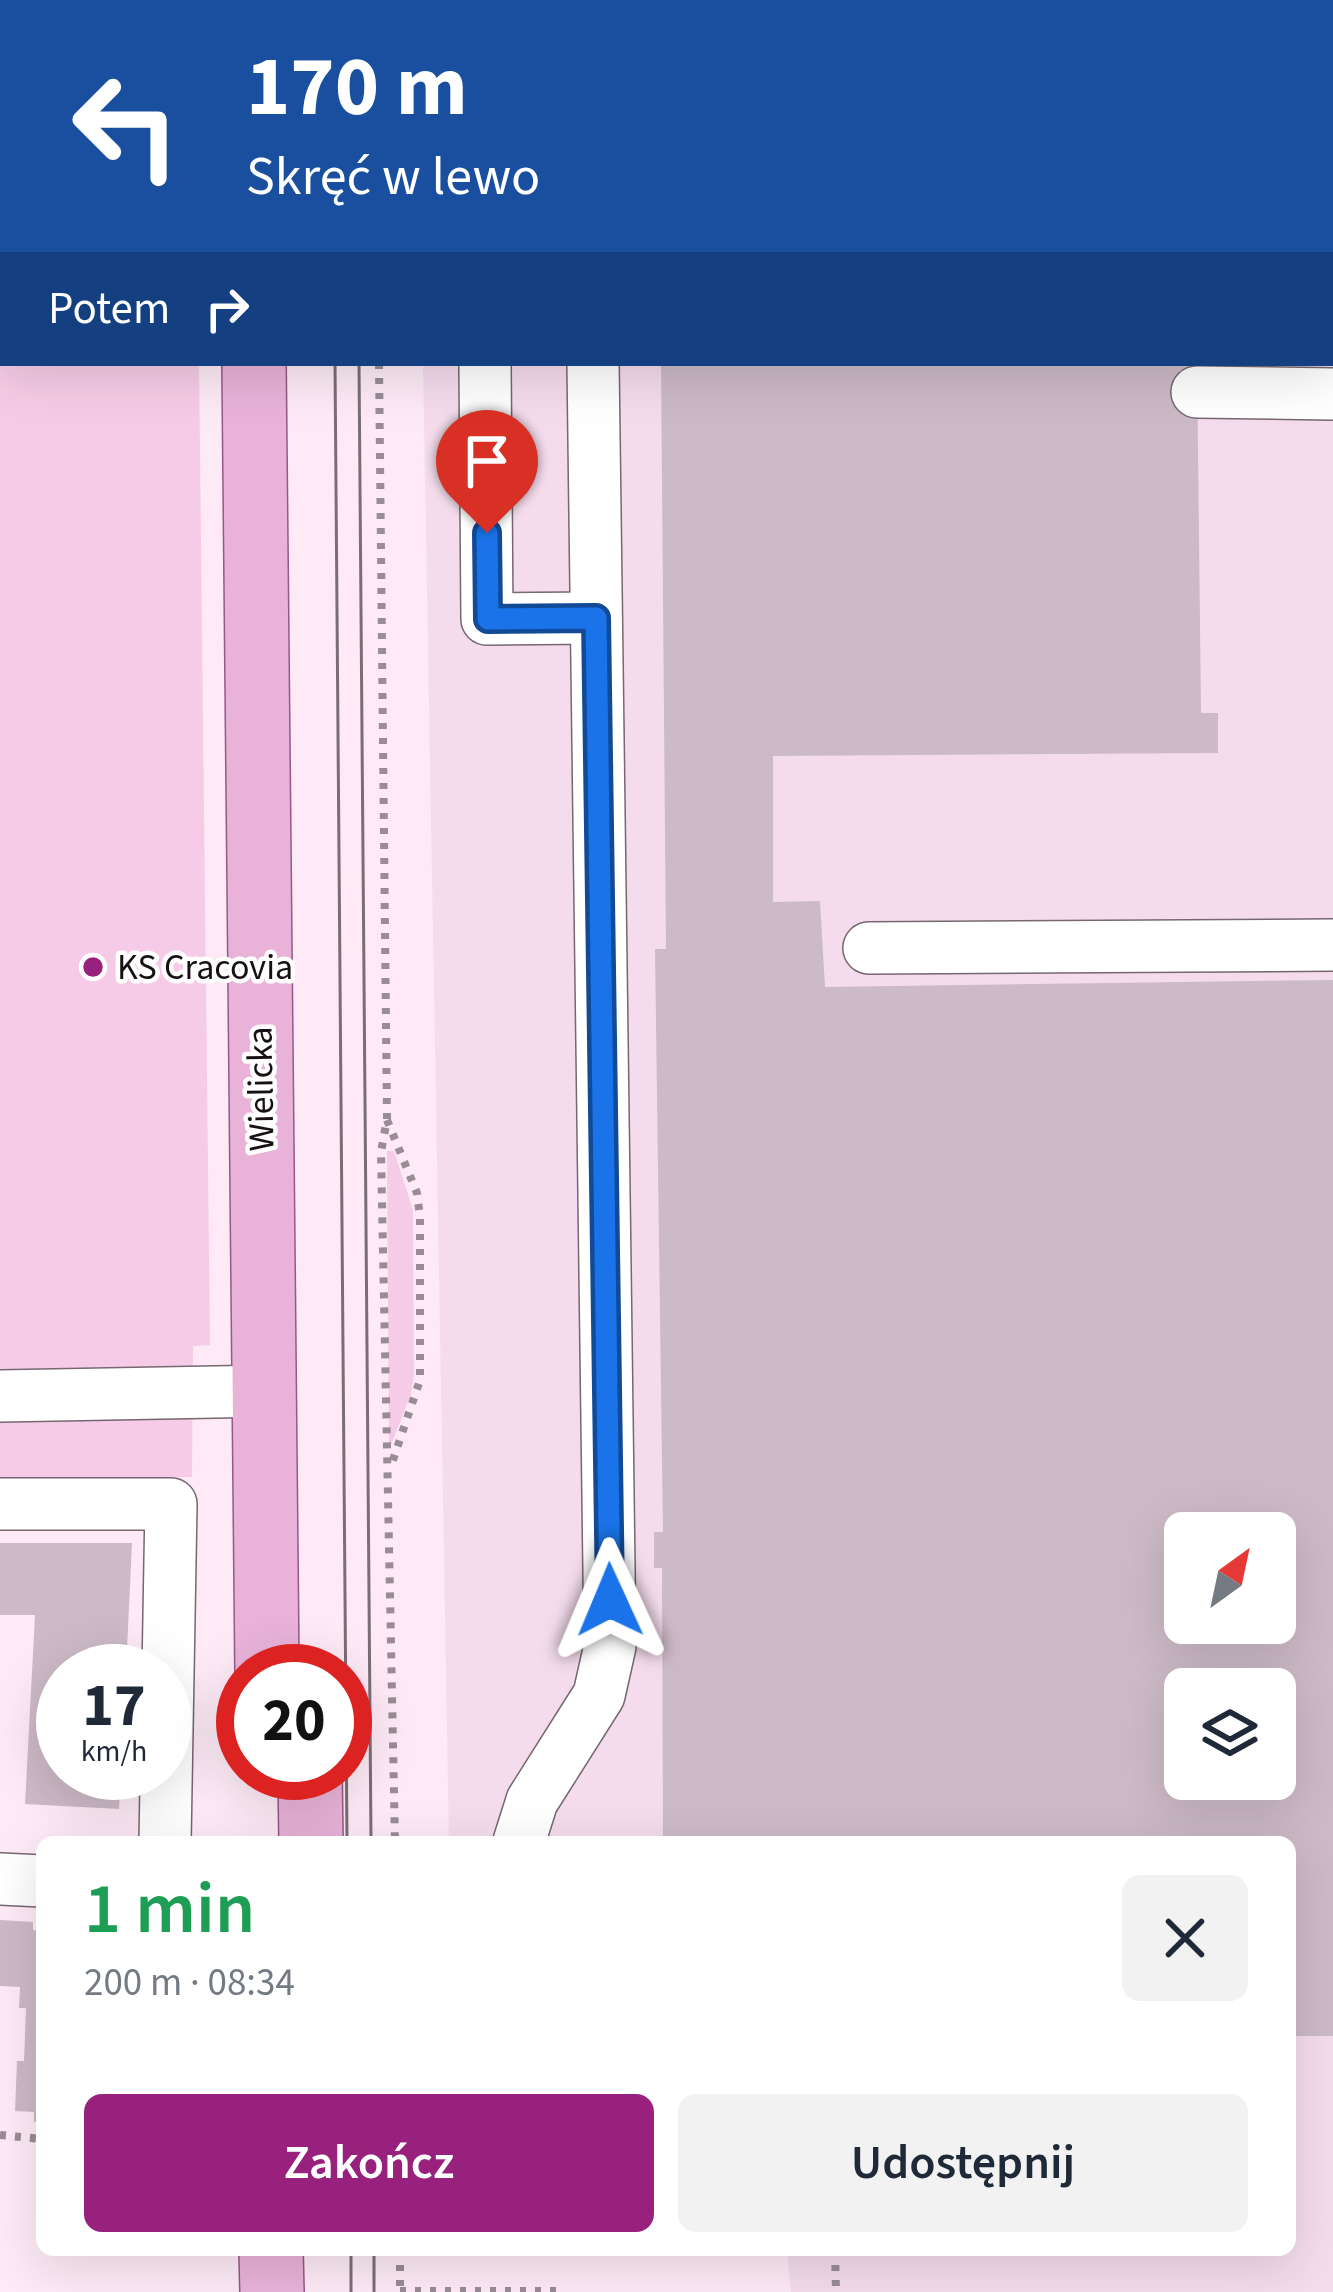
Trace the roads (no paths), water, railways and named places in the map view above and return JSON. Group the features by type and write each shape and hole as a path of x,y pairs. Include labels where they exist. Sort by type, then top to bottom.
{"main road":[{"name":"Wielicka","path":"254,366 267,1644"},
{"name":"Wielicka","path":"298,366 310,1644"},
{"path":"268,1800 268,1836"},
{"path":"310,1800 311,1836"},
{"path":"271,2256 272,2292"},
{"path":"308,2256 308,2292"}],"lane":[{"path":"484,366 488,619 596,618"},
{"path":"521,1836 532,1801 599,1695 610,1646 593,366"},
{"path":"1197,392 1333,394"},
{"path":"868,948 1333,945"},
{"path":"0,1396 265,1390"},
{"path":"0,1504 171,1504 144,1784 163,1836"},
{"path":"0,1879 36,1881"}],"tram line":[{"path":"335,366 347,1836"},
{"path":"359,366 371,1836"},
{"path":"351,2256 351,2292"},
{"path":"374,2256 374,2292"}],"place":[{"name":"KS Cracovia","path":"93,967"}]}
